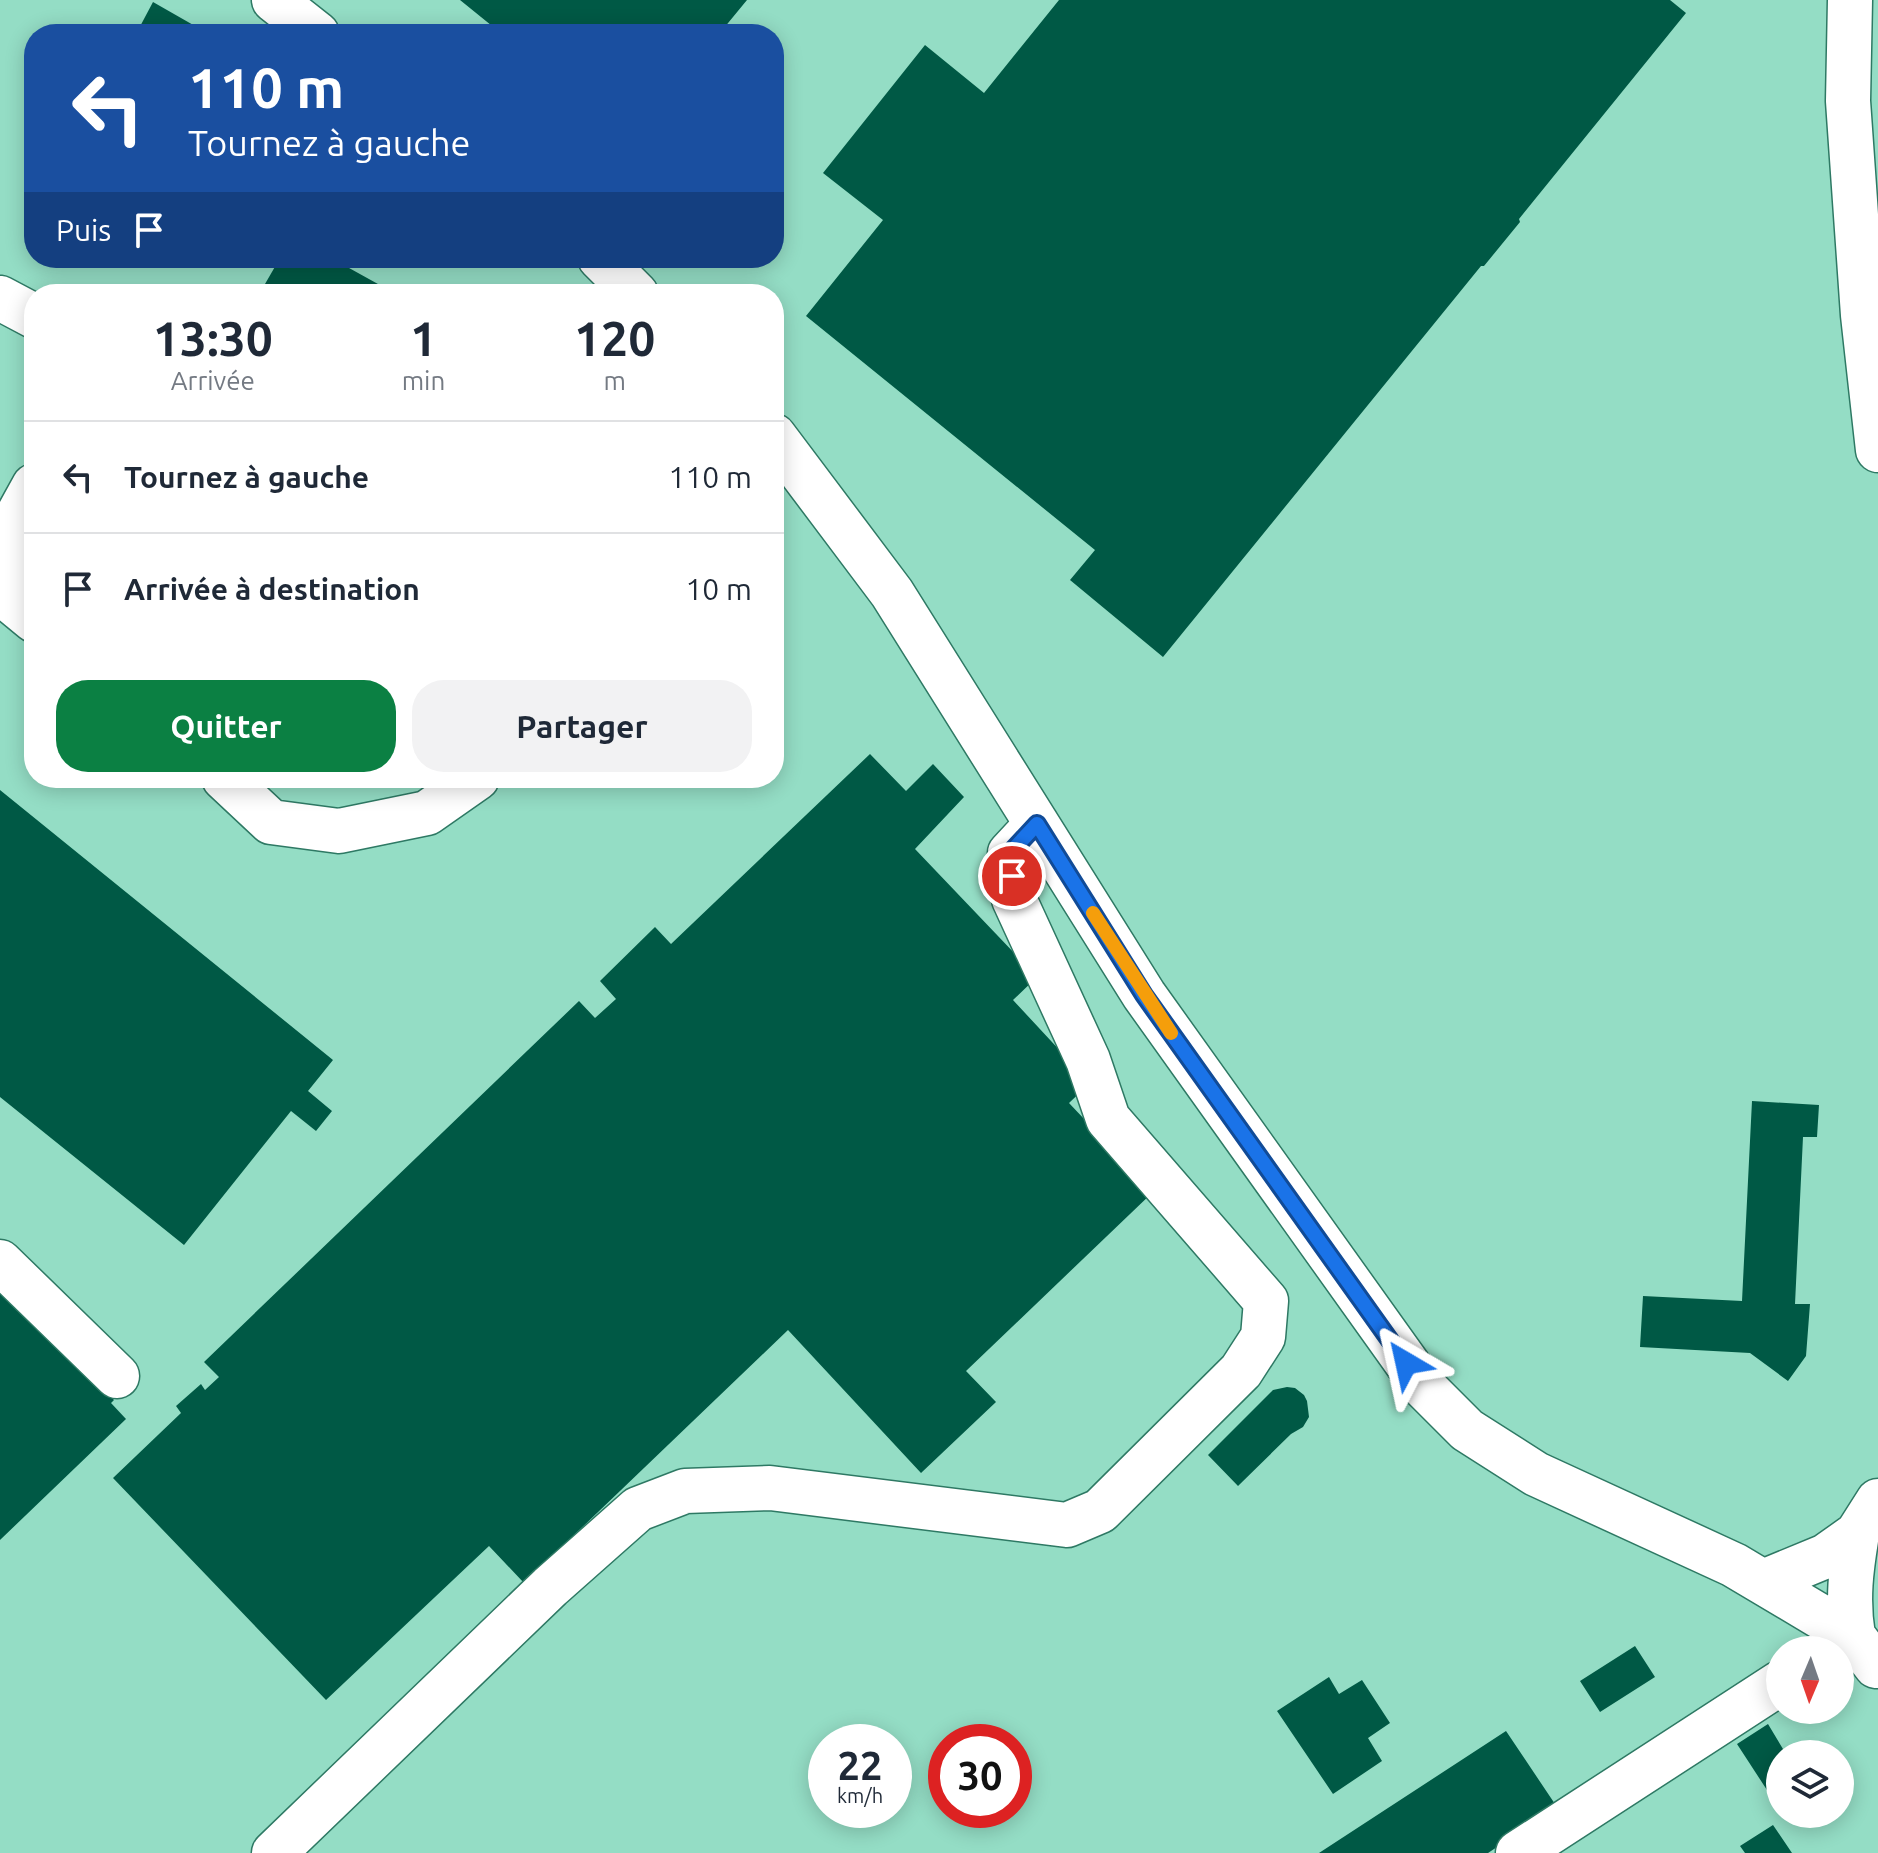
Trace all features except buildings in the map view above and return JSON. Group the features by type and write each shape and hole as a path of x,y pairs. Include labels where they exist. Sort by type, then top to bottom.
{"street":[{"path":"274,0 304,24"},
{"path":"1850,0 1848,101 1863,315 1878,450"},
{"path":"610,268 626,284"},
{"path":"0,298 24,311"},
{"path":"784,449 892,593 1144,995 1424,1387 1467,1430 1536,1474 1734,1565 1763,1582 1863,1657"},
{"path":"24,504 4,540 6,597 24,612"},
{"path":"235,788 271,822 339,831 427,813 463,788"},
{"path":"274,1853 550,1587 638,1509 685,1491 770,1488 1067,1525 1100,1511 1241,1371 1263,1337 1266,1301 1108,1119 1088,1060 1014,899 1010,853 1037,824"},
{"path":"0,1262 117,1376"},
{"path":"1763,1582 1826,1556 1868,1518"},
{"path":"1863,1657 1848,1606 1849,1580 1868,1518"},
{"path":"1518,1853 1766,1692"}],"slow traffic":[{"path":"1093,913 1171,1033"}],"route":[{"path":"1012,876 1010,853 1037,824 1144,995 1406,1363"}]}
